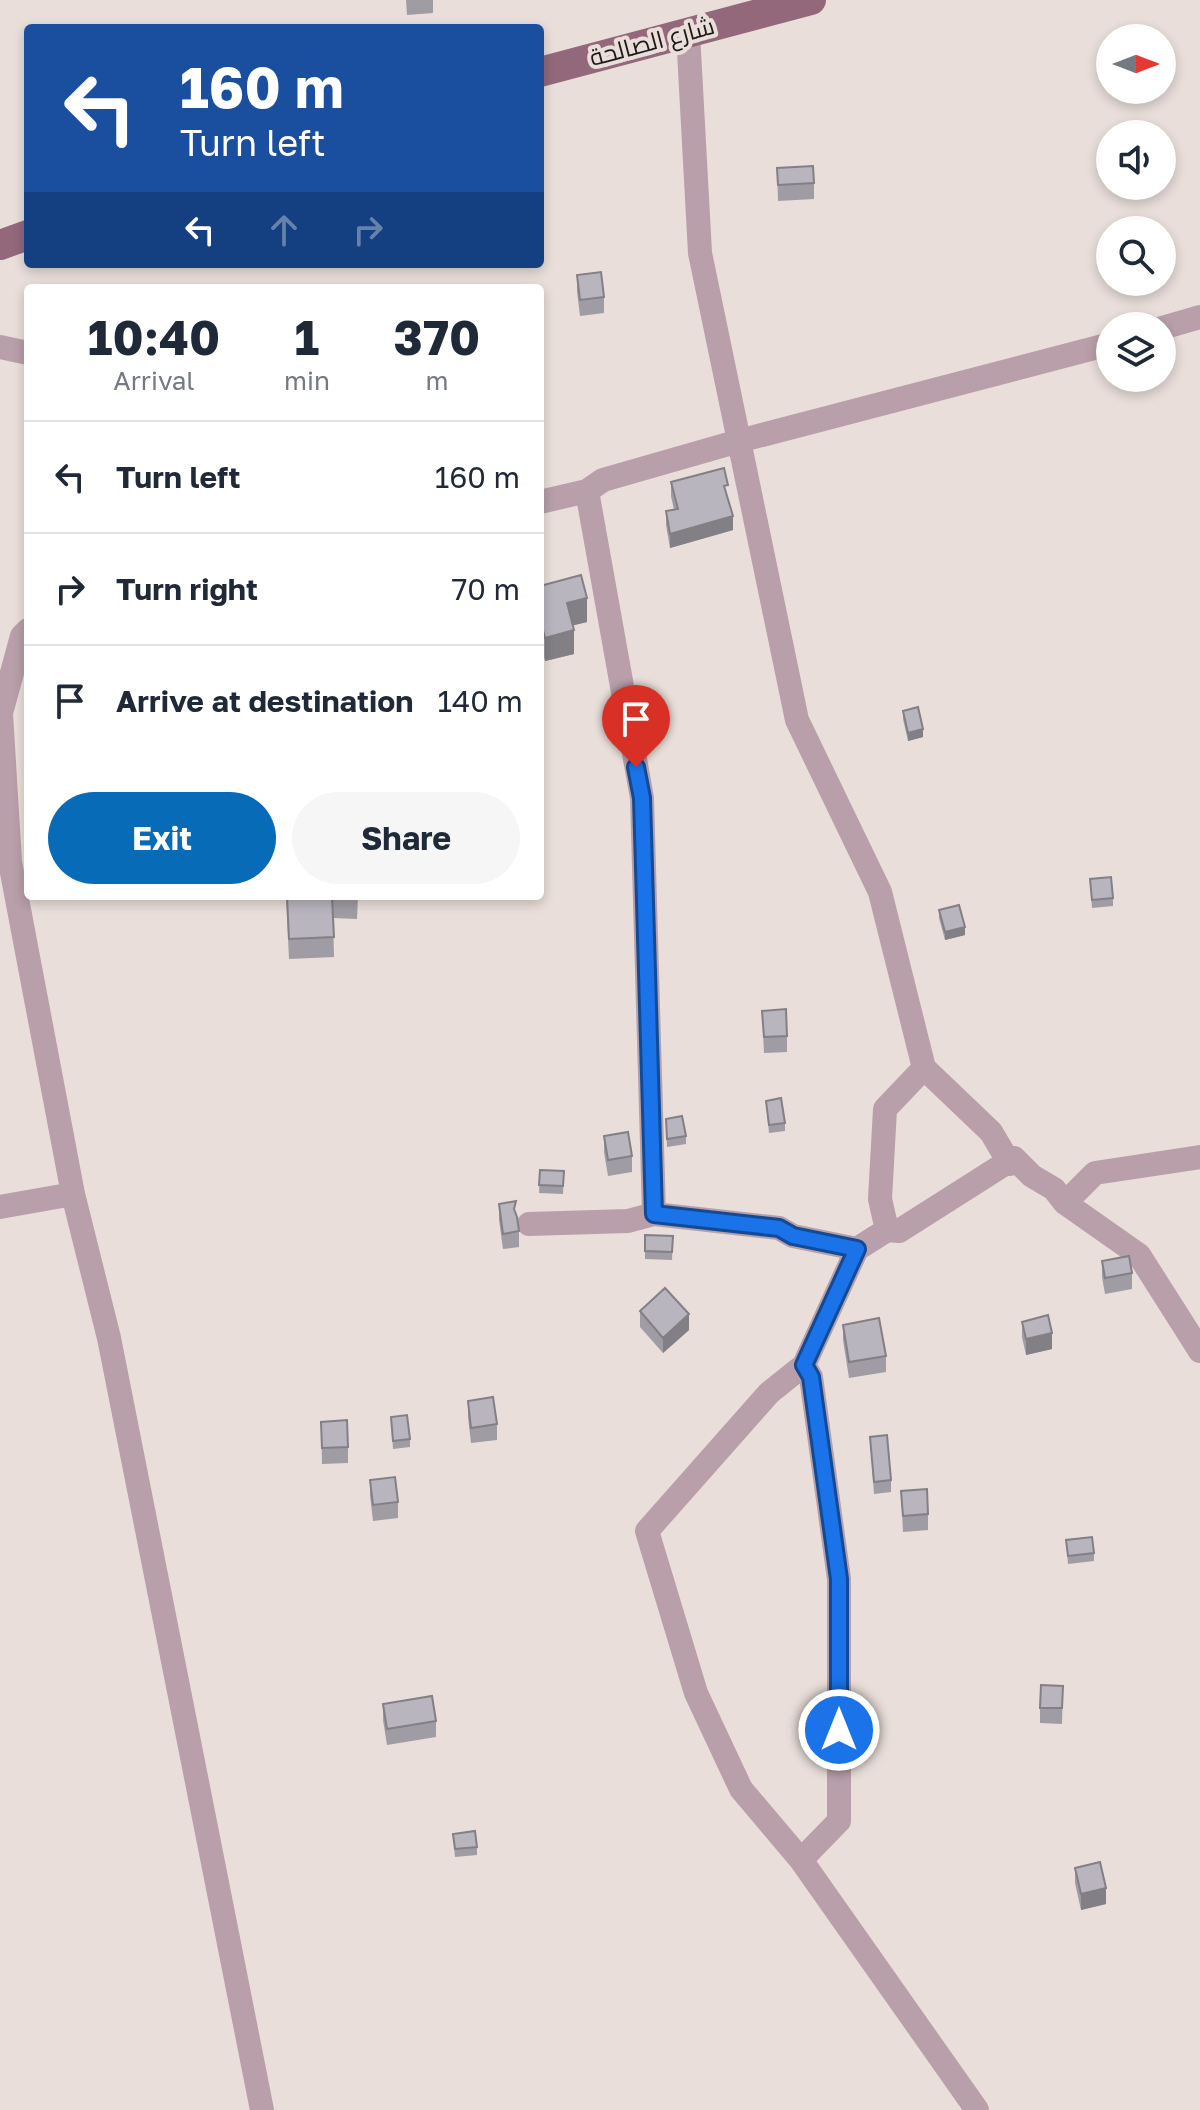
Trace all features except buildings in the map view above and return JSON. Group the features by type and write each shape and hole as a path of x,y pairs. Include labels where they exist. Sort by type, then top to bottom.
{"main road":[{"name":"شارع الصالحة","path":"544,71 811,0"},
{"path":"0,245 24,236"}],"street":[{"path":"688,33 700,253 797,720 880,892 924,1068 991,1132 1011,1160 1139,1255 1200,1351"},
{"path":"1176,324 1200,317"},
{"path":"0,347 24,352"},
{"path":"544,501 587,491 603,480 739,441 1096,348"},
{"path":"587,491 642,798 654,1214"},
{"path":"24,634 1,713 10,862 73,1194 109,1338 262,2110"},
{"path":"887,1230 880,1199 885,1109 924,1068"},
{"path":"1065,1203 1095,1173 1200,1157"},
{"path":"977,2110 801,1860 741,1789 696,1693 647,1531 769,1393 804,1365 857,1249 887,1230 899,1231 1011,1160"},
{"path":"0,1207 73,1194"},
{"path":"529,1224 628,1221 654,1214 779,1228 793,1236 857,1249"},
{"path":"801,1860 839,1821 839,1579 811,1377 804,1365"}],"route":[{"path":"636,767 642,798 654,1214 779,1228 793,1236 857,1249 804,1365 811,1377 839,1579 839,1730"}]}
